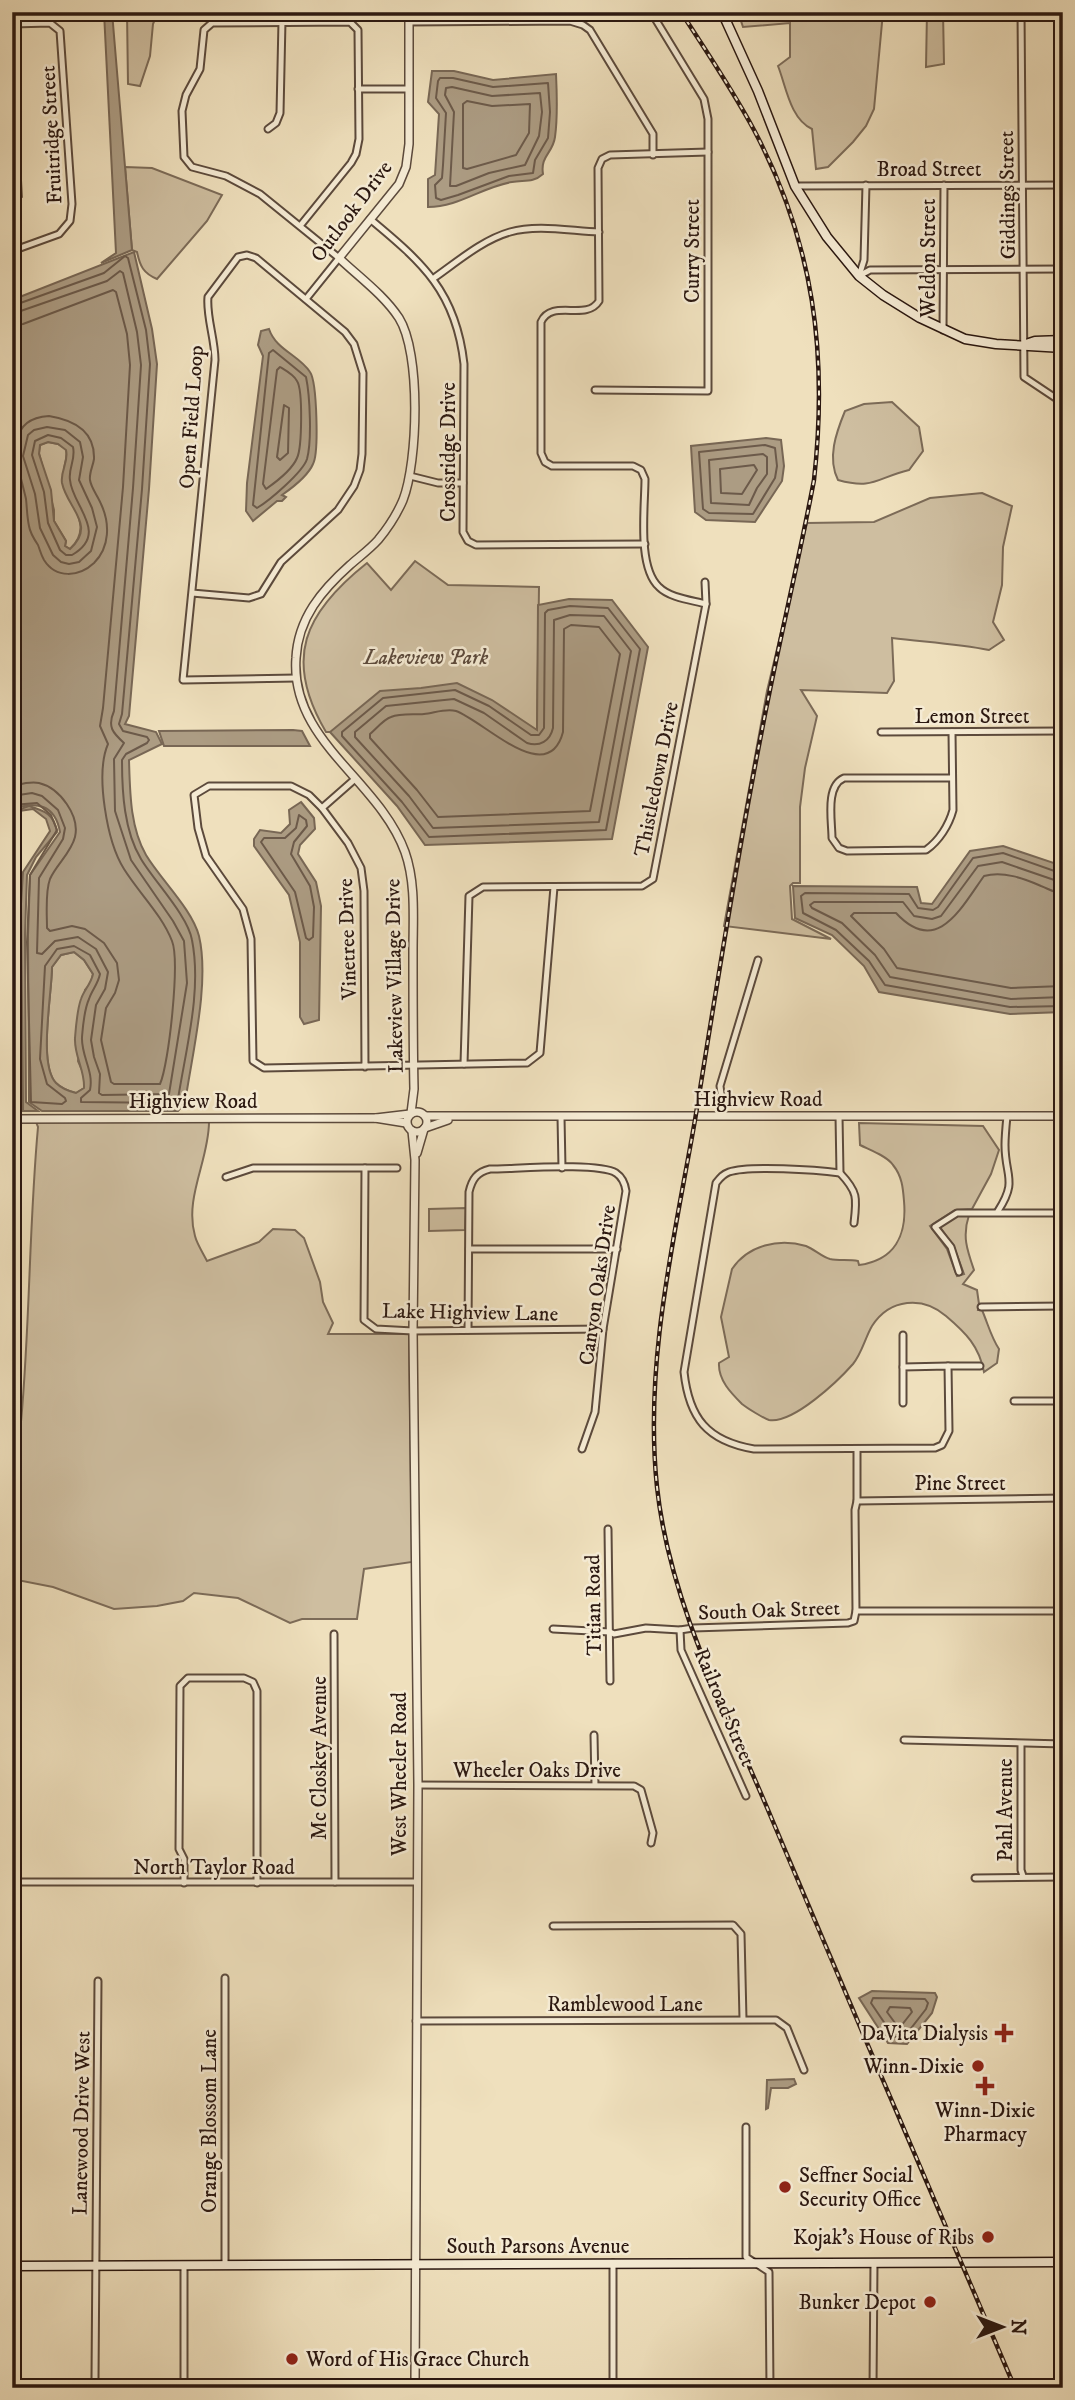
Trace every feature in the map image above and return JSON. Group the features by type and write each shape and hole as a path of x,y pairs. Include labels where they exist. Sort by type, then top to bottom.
{"main road":[{"path":"722,12 758,91 794,186 827,237 859,276 883,295 943,330 978,342 1063,348"},
{"path":"1023,345 1034,341 1063,340"},
{"name":"South Parsons Avenue","path":"12,2266 1063,2262"}],"street":[{"name":"Outlook Drive","path":"306,299 399,184 406,167 409,144 409,12"},
{"name":"Curry Street","path":"595,390 708,391 708,119 704,99 651,12"},
{"name":"Giddings Street","path":"1021,12 1024,377 1063,402"},
{"path":"268,129 276,123 280,113 282,21"},
{"path":"408,22 570,21 583,25 590,30 653,134 653,155"},
{"name":"Lakeview Village Drive","path":"300,226 356,154 359,139 358,30 350,22 212,23 204,30 200,69 186,95 182,111 184,157 192,166 226,176 260,194 300,226 383,299 399,318 408,339 413,373 414,449 403,499 392,521 376,543 325,588 314,603 298,638 296,678 302,704 311,724 387,818 406,853 413,901 414,1089 411,1113"},
{"name":"Fruitridge Street","path":"12,23 50,23 60,31 72,204 70,221 59,234 12,251"},
{"path":"358,89 409,89"},
{"path":"706,604 668,594 652,579 646,562 645,479 641,470 633,466 552,466 545,462 541,453 541,322 544,315 552,311 589,310 596,307 599,301 598,169 602,159 610,155 708,152"},
{"path":"859,276 864,260 866,185"},
{"name":"Weldon Street","path":"943,330 944,185"},
{"name":"Broad Street","path":"794,186 1063,185"},
{"name":"Crossridge Drive","path":"370,219 413,255 434,278 452,311 461,339 464,364 463,532 468,541 476,545 645,544"},
{"path":"434,278 480,246 508,232 524,229 599,232"},
{"name":"Open Field Loop","path":"192,593 249,598 261,594 281,562 338,510 354,486 362,454 363,373 359,356 345,332 256,258 247,255 238,257 212,288 208,297 215,360 183,680 296,678"},
{"path":"859,276 870,270 1063,269"},
{"path":"410,476 438,484 463,483"},
{"name":"Thistledown Drive","path":"464,1064 469,896 482,887 642,886 653,879 706,604 705,582"},
{"name":"Lemon Street","path":"881,732 1063,732"},
{"path":"952,732 953,810 951,818 934,844 926,850 847,851 835,844 832,838 833,790 838,780 952,778"},
{"path":"322,808 355,779"},
{"name":"Vinetree Drive","path":"365,1067 364,891 361,868 348,843 309,795 291,786 209,786 194,795 198,828 206,856 243,909 251,939 253,1061 264,1068 365,1067 392,1064 527,1063 540,1053 554,887"},
{"path":"724,1116 720,1086 758,960"},
{"name":"Lakeview Village Drive","path":"414,1089 424,1115"},
{"path":"417,1111 424,1115 427,1122 425,1128 418,1132 412,1131 406,1123 411,1113 417,1111"},
{"name":"Highview Road","path":"12,1119 375,1118 411,1113"},
{"name":"Highview Road","path":"424,1115 454,1118 1063,1116"},
{"path":"839,1116 840,1173"},
{"path":"998,1211 1007,1198 1010,1184 1005,1147 1007,1116"},
{"path":"561,1117 562,1168"},
{"name":"Highview Road","path":"375,1118 406,1123"},
{"name":"Highview Road","path":"425,1128 454,1118"},
{"name":"West Wheeler Road","path":"415,1160 425,1128"},
{"name":"West Wheeler Road","path":"412,1131 415,1160 413,1331 418,1785 415,2388"},
{"path":"226,1177 253,1168 397,1168"},
{"name":"Lake Highview Lane","path":"365,1168 364,1320 376,1329 603,1329"},
{"name":"Canyon Oaks Drive","path":"468,1331 469,1192 478,1173 490,1169 607,1169 622,1179 626,1191 603,1329 595,1412 582,1450"},
{"path":"854,1223 857,1203 853,1186 840,1173 747,1170 730,1172 716,1183 684,1372 686,1394 694,1414 705,1428 719,1439 754,1449 935,1448 942,1444 949,1431 948,1366"},
{"path":"959,1272 951,1247 935,1227 957,1213 1063,1213"},
{"path":"469,1250 617,1249"},
{"path":"981,1307 1063,1306"},
{"path":"903,1335 903,1403"},
{"path":"903,1367 980,1366"},
{"path":"1014,1401 1063,1401"},
{"path":"856,1611 857,1449"},
{"name":"Pine Street","path":"857,1501 1063,1498"},
{"name":"Titian Road","path":"608,1530 610,1681"},
{"name":"South Oak Street","path":"553,1629 614,1634 646,1628 680,1630 848,1623 854,1621 856,1611 1063,1611"},
{"name":"Railroad Street","path":"680,1630 681,1650 746,1796"},
{"name":"Mc Closkey Avenue","path":"334,1634 335,1882"},
{"path":"184,1882 184,1859 179,1849 180,1686 188,1678 231,1678 249,1679 257,1691 257,1883"},
{"path":"594,1735 594,1785"},
{"path":"904,1740 1063,1744"},
{"name":"Pahl Avenue","path":"1021,1744 1023,1876"},
{"name":"Wheeler Oaks Drive","path":"418,1785 634,1786 641,1790 653,1833 651,1843"},
{"path":"975,1878 1063,1877"},
{"name":"North Taylor Road","path":"12,1882 417,1882"},
{"path":"553,1926 733,1925 741,1934 743,2019"},
{"name":"Orange Blossom Lane","path":"225,1978 225,2264"},
{"name":"Lanewood Drive West","path":"92,2388 95,2379 98,1981"},
{"name":"Ramblewood Lane","path":"416,2021 776,2020 788,2028 804,2070"},
{"path":"747,2127 746,2257 769,2272 770,2388"},
{"path":"613,2263 613,2388"},
{"path":"873,2388 874,2263"},
{"path":"184,2265 184,2388"}],"green space":[{"path":"127,12 158,12 153,24 150,56 140,86 128,84"},
{"path":"738,12 883,12 874,109 866,126 828,167 816,169 812,129 794,110 778,66 790,57 790,23 743,27"},
{"path":"927,12 943,12 944,64 926,67"},
{"path":"125,167 152,168 222,195 207,221 157,279 145,272 137,252 132,250"},
{"path":"892,402 919,427 923,451 909,470 875,482 860,484 838,480 833,454 845,411 864,404"},
{"path":"48,442 66,449 65,482 80,521 77,540 70,549 65,546 66,541 54,521 54,510 39,453 40,445"},
{"path":"982,493 1012,506 1003,547 1002,585 993,622 1004,640 989,650 892,638 894,681 887,693 801,690 817,716 805,768 800,807 800,883 790,886 792,919 831,939 724,926 767,691 807,523 874,522 930,498"},
{"name":"Lakeview Park","path":"415,561 448,585 539,587 537,731 326,732 305,682 303,660 315,619 328,600 367,563 391,590"},
{"path":"74,952 84,960 93,974 91,983 85,990 78,1061 85,1077 84,1088 76,1093 65,1090 56,1083 51,1074 47,1045 52,967 61,955"},
{"path":"36,1122 209,1122 192,1222 195,1236 207,1261 259,1242 273,1229 295,1230 304,1238 320,1282 323,1302 333,1323 328,1334 409,1334 412,1562 364,1569 357,1619 302,1619 290,1623 238,1598 194,1593 183,1601 114,1609 53,1587 12,1579 12,1423 21,1422 24,1385 38,1127"},
{"path":"859,1123 983,1126 999,1150 991,1174 972,1209 955,1210 930,1226 947,1249 957,1276 964,1274 954,1247 940,1227 958,1216 969,1215 966,1243 974,1270 963,1284 977,1290 978,1310 982,1310 999,1349 997,1363 984,1372 971,1341 937,1310 917,1303 897,1305 879,1317 856,1360 826,1390 802,1409 779,1419 769,1420 742,1404 723,1381 719,1369 719,1363 729,1357 721,1317 732,1269 755,1249 775,1243 806,1246 827,1258 858,1261 859,1265 882,1258 890,1252 901,1235 903,1225 902,1182 890,1162 860,1145"},
{"path":"466,1208 465,1230 429,1231 429,1209"}],"water":[{"path":"104,12 112,12 132,250 101,263 116,253"},
{"path":"432,71 454,71 493,80 556,74 555,137 543,163 543,174 532,180 501,185 450,204 428,207 428,179 435,175 439,114 428,102"},
{"path":"12,75 15,79 22,197 12,202"},
{"path":"134,252 152,329 157,364 149,489 129,716 125,724 156,732 162,744 129,760 134,821 146,855 190,915 199,936 202,955 201,997 195,1041 185,1103 178,1111 42,1111 29,1102 30,875 60,832 54,815 43,807 29,805 12,809 12,300","holes":["48,442 58,444 66,450 62,483 81,524 78,540 70,549 65,546 66,541 54,521 51,490 39,454 40,445","74,952 84,960 93,974 81,999 77,1018 75,1045 84,1088 76,1093 65,1090 56,1083 51,1074 47,1045 52,967 61,955"]},
{"path":"269,329 277,342 310,372 316,403 316,446 313,464 307,473 282,495 286,497 282,501 277,501 253,521 246,511 263,356 258,345 261,331"},
{"path":"766,438 781,440 784,466 782,481 755,522 706,520 695,512 691,446"},
{"path":"569,599 612,600 648,647 612,839 425,845 397,806 330,732 380,691 457,683 492,700 537,730 538,605"},
{"path":"159,731 302,731 310,746 164,746"},
{"path":"301,802 314,818 315,829 300,845 298,854 316,882 321,906 319,1020 304,1024 300,1017 300,942 289,895 254,846 254,839 260,830 281,833 290,824 289,810"},
{"path":"29,806 48,814 54,821 57,832 36,857 27,875 26,1102 38,1111 23,1111 21,904 23,872 50,831 46,819 33,809 12,812"},
{"path":"1003,846 1057,864 1063,870 1063,1012 1010,1014 879,992 864,966 832,935 795,918 793,886 917,887 921,903 932,904 970,851"},
{"path":"872,1991 935,1993 937,1997 932,2013 907,2044 888,2043 859,1998"},
{"path":"794,2079 796,2084 788,2088 771,2088 766,2109 767,2080"}],"railway":[{"path":"681,12 754,130 791,215 812,300 819,388 814,480 752,783 663,1302 654,1395 657,1487 674,1572 702,1655 1015,2388"}],"place":[{"name":"DaVita Dialysis","path":"1004,2033"},
{"name":"Winn-Dixie","path":"978,2066"},
{"name":"Winn-Dixie Pharmacy","path":"985,2086"},
{"name":"Seffner Social Security Office","path":"785,2187"},
{"name":"Kojak's House of Ribs","path":"988,2237"},
{"name":"Bunker Depot","path":"930,2302"},
{"name":"Word of His Grace Church","path":"292,2359"}]}
